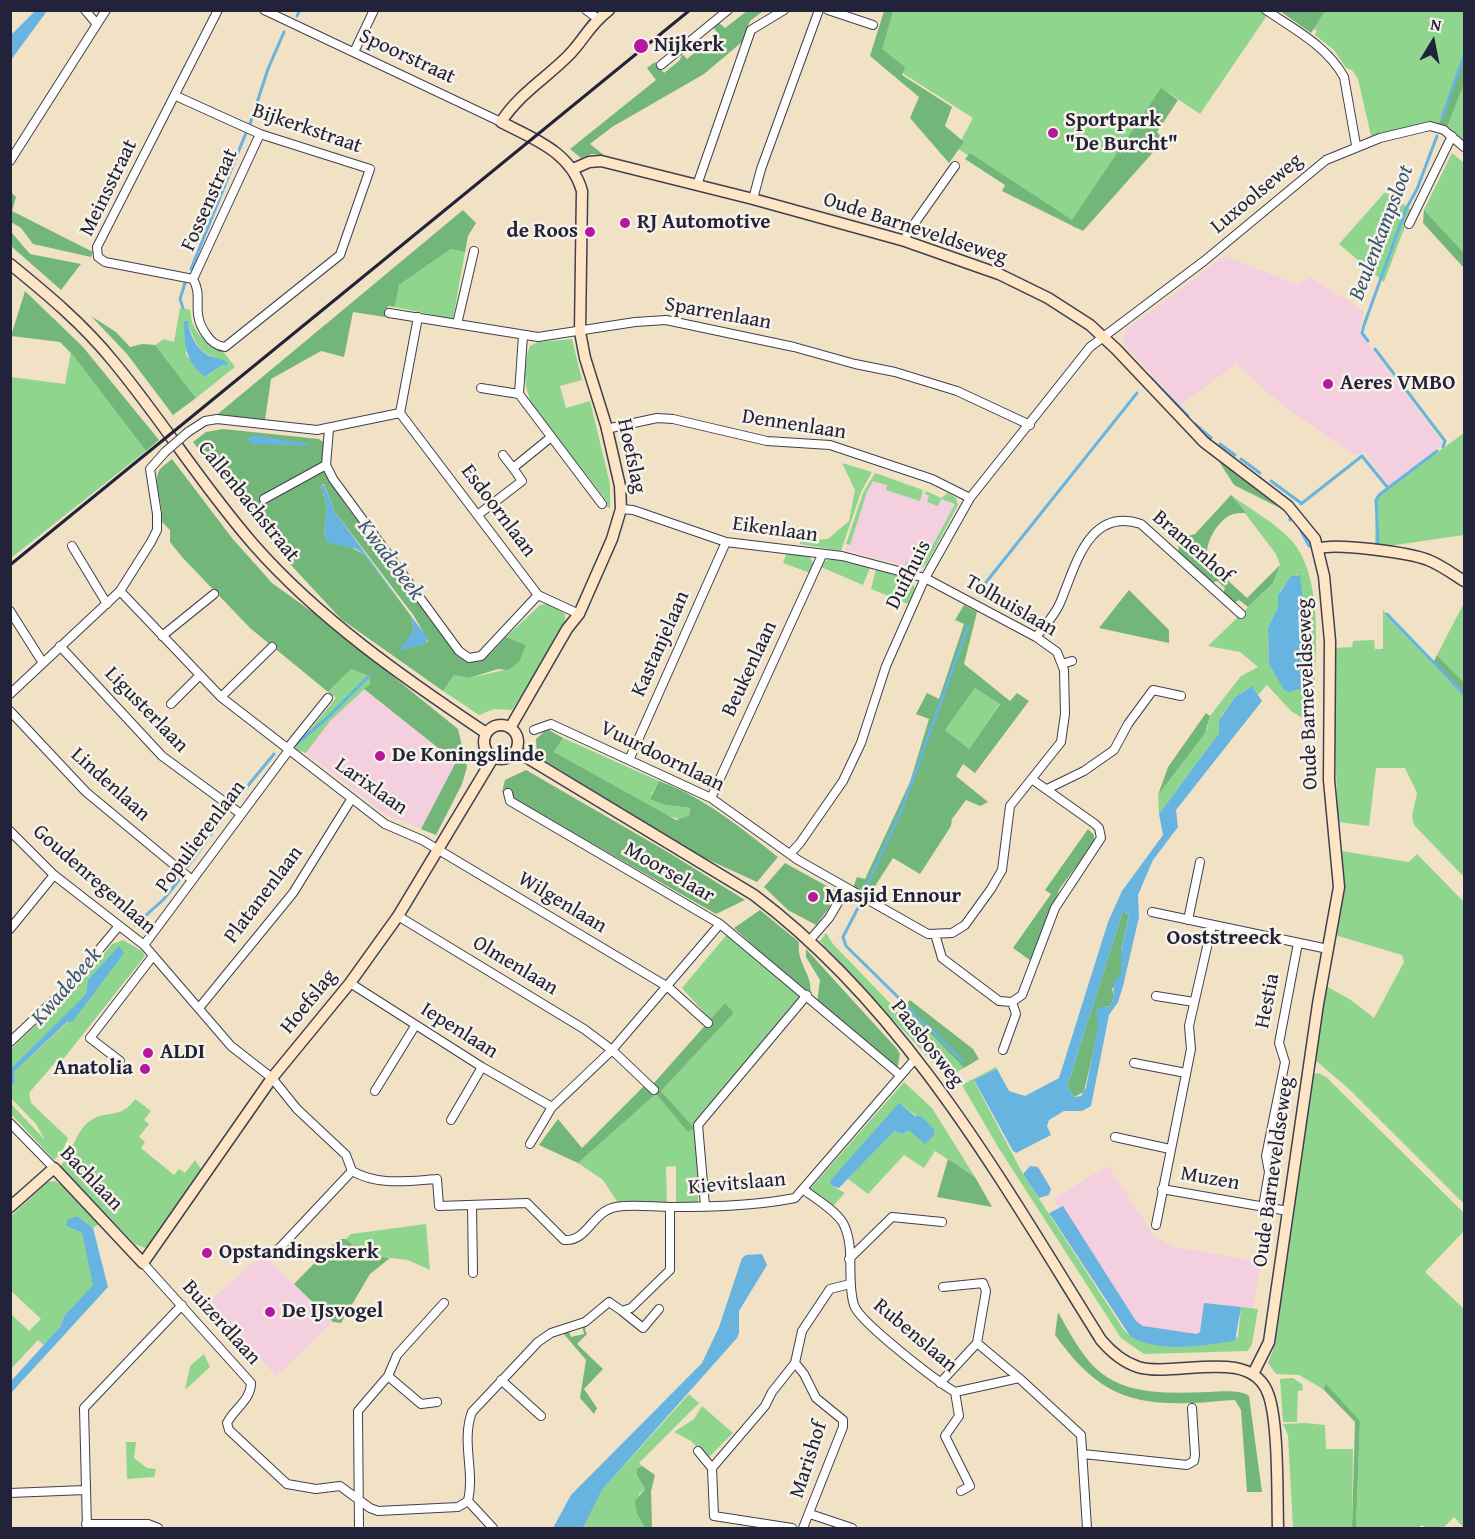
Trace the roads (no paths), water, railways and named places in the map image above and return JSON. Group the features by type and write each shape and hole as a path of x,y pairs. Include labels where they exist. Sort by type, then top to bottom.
{"street":[{"path":"85,10 96,23"},
{"path":"10,161 106,10"},
{"name":"Meinsstraat","path":"193,279 105,262 98,257 97,247 218,10"},
{"name":"Spoorstraat","path":"264,10 501,122"},
{"path":"354,52 374,10"},
{"path":"586,10 597,18"},
{"path":"573,169 562,156 501,122 520,95 570,55 597,18 609,10"},
{"path":"661,65 728,10"},
{"path":"697,185 751,30 784,10"},
{"path":"753,199 761,169 819,10"},
{"path":"828,10 873,25"},
{"path":"1266,10 1324,50 1339,68 1344,77 1356,145"},
{"name":"Bijkerkstraat","path":"176,96 260,134 370,169 340,255 225,347 211,341 198,323 197,291 193,279"},
{"name":"Luxoolseweg","path":"1104,337 1204,261 1326,160 1356,145 1430,126 1452,136 1464,147"},
{"name":"Fossenstraat","path":"193,279 260,134"},
{"path":"1409,224 1452,136"},
{"name":"Oude Barneveldseweg","path":"573,169 589,162 601,161 753,199 905,241 999,274 1055,303 1104,337 1204,442 1288,506 1308,528 1318,549 1330,641 1329,780 1339,888 1269,1342 1253,1374"},
{"path":"905,241 955,166"},
{"name":"Hoefslag","path":"510,728 567,629 579,614 612,539 621,508 620,486 580,332 582,191 573,169"},
{"path":"457,324 474,251"},
{"name":"Callenbachstraat","path":"10,264 60,307 112,359 231,517 286,578 368,648 486,733"},
{"name":"Sparrenlaan","path":"389,314 538,337 635,322 666,320 895,372 957,391 1030,425"},
{"path":"10,693 120,591 157,531 157,514 150,469 165,452 205,421 217,419 317,430 400,413 418,317"},
{"path":"523,335 519,394 602,504"},
{"name":"Duifhuis","path":"790,854 843,781 861,743 886,666 925,578 970,498 1090,347 1104,337"},
{"path":"481,388 519,394"},
{"name":"Esdoornlaan","path":"400,413 479,514 538,595 579,614"},
{"name":"Dennenlaan","path":"606,429 657,418 673,419 767,441 830,445 932,479 970,498"},
{"path":"329,429 326,465 333,479 459,651 469,658 481,656 538,595"},
{"path":"513,468 550,438"},
{"path":"479,514 522,482 503,455"},
{"path":"264,499 326,465"},
{"name":"Eikenlaan","path":"621,508 726,542 842,556 925,578"},
{"name":"Bramenhof","path":"1036,637 1059,606 1075,560 1091,537 1107,524 1126,519 1141,524 1241,614"},
{"name":"Kastanjelaan","path":"629,760 726,542"},
{"path":"72,546 107,604"},
{"path":"1318,549 1333,546 1413,556 1429,560 1464,581"},
{"name":"Beukenlaan","path":"711,798 822,555"},
{"name":"Tolhuislaan","path":"925,578 1036,637 1057,652 1062,664 1065,714 1060,742 1033,780 1010,806 1002,870 991,889 965,925 952,933 935,934"},
{"name":"Larixlaan","path":"120,591 199,676 222,697 386,824 438,850"},
{"path":"162,636 214,594"},
{"path":"10,611 43,663"},
{"name":"Ligusterlaan","path":"60,646 162,756 241,814"},
{"path":"222,697 272,647"},
{"path":"1062,664 1072,661"},
{"path":"171,704 199,676"},
{"path":"1047,789 1084,771 1114,750 1128,724 1153,690 1181,696"},
{"path":"288,750 328,698"},
{"name":"Lindenlaan","path":"10,711 86,792 191,879"},
{"name":"Vuurdoornlaan","path":"534,730 551,724 711,798 798,860 846,889"},
{"path":"494,726 510,728 518,738 516,751 506,759 493,758 485,750 486,733 494,726"},
{"name":"Populierenlaan","path":"144,945 288,750"},
{"name":"Paasbosweg","path":"516,751 737,884 787,920 846,975 915,1059 978,1145 1109,1350 1132,1365 1154,1370 1230,1367 1253,1374"},
{"name":"Hoefslag","path":"144,1263 272,1078 350,983 398,916 493,758"},
{"path":"809,941 829,918 846,889 928,934 935,934 940,954 946,963 999,1001 1012,1002 1022,995 1064,892 1101,838 1099,828 1095,824 1033,780"},
{"name":"Moorselaar","path":"507,793 510,801 720,924 900,1075"},
{"name":"Platanenlaan","path":"199,1008 292,893 352,798"},
{"name":"Goudenregenlaan","path":"10,831 54,875 144,945 231,1046 272,1078 297,1109 346,1155 352,1171"},
{"name":"Wilgenlaan","path":"438,850 668,987 708,1023"},
{"path":"1188,920 1200,862"},
{"path":"10,929 54,875"},
{"path":"1152,912 1328,949"},
{"name":"Olmenlaan","path":"398,916 584,1029 612,1050 654,1090"},
{"path":"530,1144 552,1107 612,1050 720,924"},
{"name":"Muzen","path":"1156,1225 1191,1049 1189,1026 1212,925"},
{"path":"10,1042 66,989 118,927"},
{"name":"Hestia","path":"1263,1207 1269,1172 1266,1156 1285,1062 1279,1043 1298,943"},
{"name":"Goudenregenlaan","path":"120,1061 90,1038 153,956"},
{"name":"Iepenlaan","path":"350,983 415,1026 552,1107"},
{"path":"705,1206 698,1125 712,1105 807,995"},
{"path":"1156,996 1194,1002"},
{"path":"1003,1050 1016,1014 1012,1002"},
{"path":"375,1090 415,1026"},
{"name":"Kievitslaan","path":"472,1205 527,1203 564,1240 573,1241 582,1235 601,1214 616,1207 705,1206 777,1202 795,1198 915,1059"},
{"path":"1134,1063 1186,1073"},
{"path":"451,1120 482,1067"},
{"name":"Bachlaan","path":"10,1123 144,1263"},
{"name":"Muzen","path":"1116,1137 1170,1149"},
{"path":"10,1207 54,1168"},
{"path":"274,1254 352,1171 365,1178 386,1181 437,1179 439,1206 472,1205 473,1273"},
{"name":"Muzen","path":"1162,1189 1288,1211"},
{"name":"Rubenslaan","path":"804,1190 842,1221 847,1233 850,1284 858,1314 940,1383 955,1392 1019,1378"},
{"path":"622,1311 631,1308 670,1270 670,1207"},
{"path":"849,1259 892,1217 942,1222"},
{"name":"Buizerdlaan","path":"144,1263 251,1383 248,1396 231,1414 227,1423 229,1430 287,1484 316,1489 340,1486 358,1500"},
{"path":"940,1383 977,1343 986,1291 982,1283 942,1287"},
{"path":"698,1451 712,1468 765,1406 772,1392 795,1363 802,1331 831,1289 850,1284"},
{"path":"358,1500 378,1511 458,1507 468,1501 471,1490 467,1425 472,1412 531,1349 550,1333 585,1322 609,1302 642,1328 658,1309"},
{"path":"359,1528 358,1411 388,1376 397,1355 444,1304"},
{"path":"158,1528 148,1524 86,1526 84,1408 182,1305"},
{"path":"977,1343 1081,1435 1087,1528"},
{"name":"Marishof","path":"795,1363 804,1374 816,1398 843,1420 843,1426 803,1528"},
{"path":"1253,1374 1262,1382 1270,1399 1278,1528"},
{"path":"388,1376 421,1404 437,1402"},
{"path":"501,1380 542,1416"},
{"path":"955,1392 959,1416 945,1436 970,1486 961,1491"},
{"path":"1083,1454 1187,1465 1194,1461 1195,1455 1191,1408"},
{"name":"Marishof","path":"712,1468 714,1516 792,1528"},
{"path":"10,1492 85,1490"},
{"path":"468,1501 493,1528"},
{"name":"Marishof","path":"810,1514 852,1528"}],"water":[{"path":"35,11 47,11 11,60 11,35"},
{"path":"184,321 188,321 192,336 205,354 224,360 229,366 222,365 205,377 198,371 187,352"},
{"path":"253,435 309,444 316,462 309,446 252,444 247,439"},
{"path":"321,485 324,485 335,512 428,639 425,644 399,651 414,630 411,616 364,554 356,549 326,542 324,534 327,508"},
{"path":"1300,575 1305,617 1302,641 1306,656 1304,688 1288,692 1284,690 1269,664 1268,628 1278,607 1278,595 1291,576"},
{"path":"1252,686 1262,701 1176,810 1178,827 1153,860 1138,895 1139,917 1123,986 1118,1002 1109,1015 1091,1106 1082,1111 1064,1111 1049,1120 1047,1126 1051,1135 1016,1153 974,1080 997,1069 1009,1091 1025,1096 1059,1078 1108,922 1122,891 1163,835 1159,814 1219,733 1219,720 1235,697","holes":["1123,911 1129,915 1121,951 1121,976 1113,981 1114,995 1111,1006 1097,1008 1098,1024 1086,1088 1081,1096 1074,1097 1067,1087"]},
{"path":"119,946 124,953 73,1021 67,1022 14,1072 15,1082 11,1087 11,1066 14,1066 86,994 88,980"},
{"path":"899,1103 915,1116 921,1116 933,1128 935,1134 925,1144 909,1130 903,1134 894,1131 839,1188 832,1186 830,1181"},
{"path":"1030,1166 1038,1167 1051,1189 1049,1195 1039,1198 1023,1174"},
{"path":"1063,1206 1136,1321 1143,1326 1197,1334 1200,1332 1204,1303 1241,1307 1235,1341 1167,1347 1141,1342 1130,1336 1049,1213"},
{"path":"77,1216 93,1228 108,1287 11,1393 11,1381 60,1327 65,1315 93,1285 82,1233 66,1226 68,1219"},
{"path":"762,1254 767,1265 739,1311 737,1338 602,1490 583,1528 553,1528 571,1495 702,1363 719,1327 742,1258 746,1255"}],"waterway":[{"name":"Kwadebeek","path":"297,16 300,10"},
{"name":"Kwadebeek","path":"250,124 268,69 284,32"},
{"name":"Beulenkampsloot","path":"1442,118 1464,56"},
{"name":"Kwadebeek","path":"191,269 246,133"},
{"name":"Beulenkampsloot","path":"1368,341 1362,333 1364,325 1406,209 1417,189 1437,136"},
{"name":"Kwadebeek","path":"183,308 180,299 185,283"},
{"name":"Beulenkampsloot","path":"1375,349 1445,441 1443,447"},
{"path":"1150,377 1188,416"},
{"path":"979,591 1137,393"},
{"path":"1195,424 1211,438"},
{"path":"1220,444 1235,455"},
{"name":"Beulenkampsloot","path":"1378,543 1376,500 1379,495 1437,451"},
{"path":"1301,504 1362,456 1388,488"},
{"path":"1241,459 1260,473"},
{"path":"1271,481 1301,503"},
{"path":"1301,531 1309,546"},
{"name":"Beulenkampsloot","path":"1387,614 1464,694"},
{"path":"866,888 902,809 968,627"},
{"name":"Kwadebeek","path":"295,745 327,718 369,676"},
{"name":"Kwadebeek","path":"236,800 274,754"},
{"name":"Kwadebeek","path":"188,866 227,812"},
{"name":"Kwadebeek","path":"135,925 163,900 180,879"},
{"path":"859,906 843,937 846,946 963,1061"}],"railway":[{"path":"10,565 690,10"}],"place":[{"name":"Nijkerk","path":"641,46"},
{"name":"Sportpark \"De Burcht\"","path":"1053,133"},
{"name":"RJ Automotive","path":"625,223"},
{"name":"de Roos","path":"590,232"},
{"name":"Aeres VMBO","path":"1328,384"},
{"name":"De Koningslinde","path":"380,756"},
{"name":"Masjid Ennour","path":"813,897"},
{"name":"ALDI","path":"148,1053"},
{"name":"Anatolia","path":"145,1069"},
{"name":"Opstandingskerk","path":"207,1253"},
{"name":"De IJsvogel","path":"270,1312"}],"district":[{"name":"Ooststreeck","path":"1224,938"}]}
